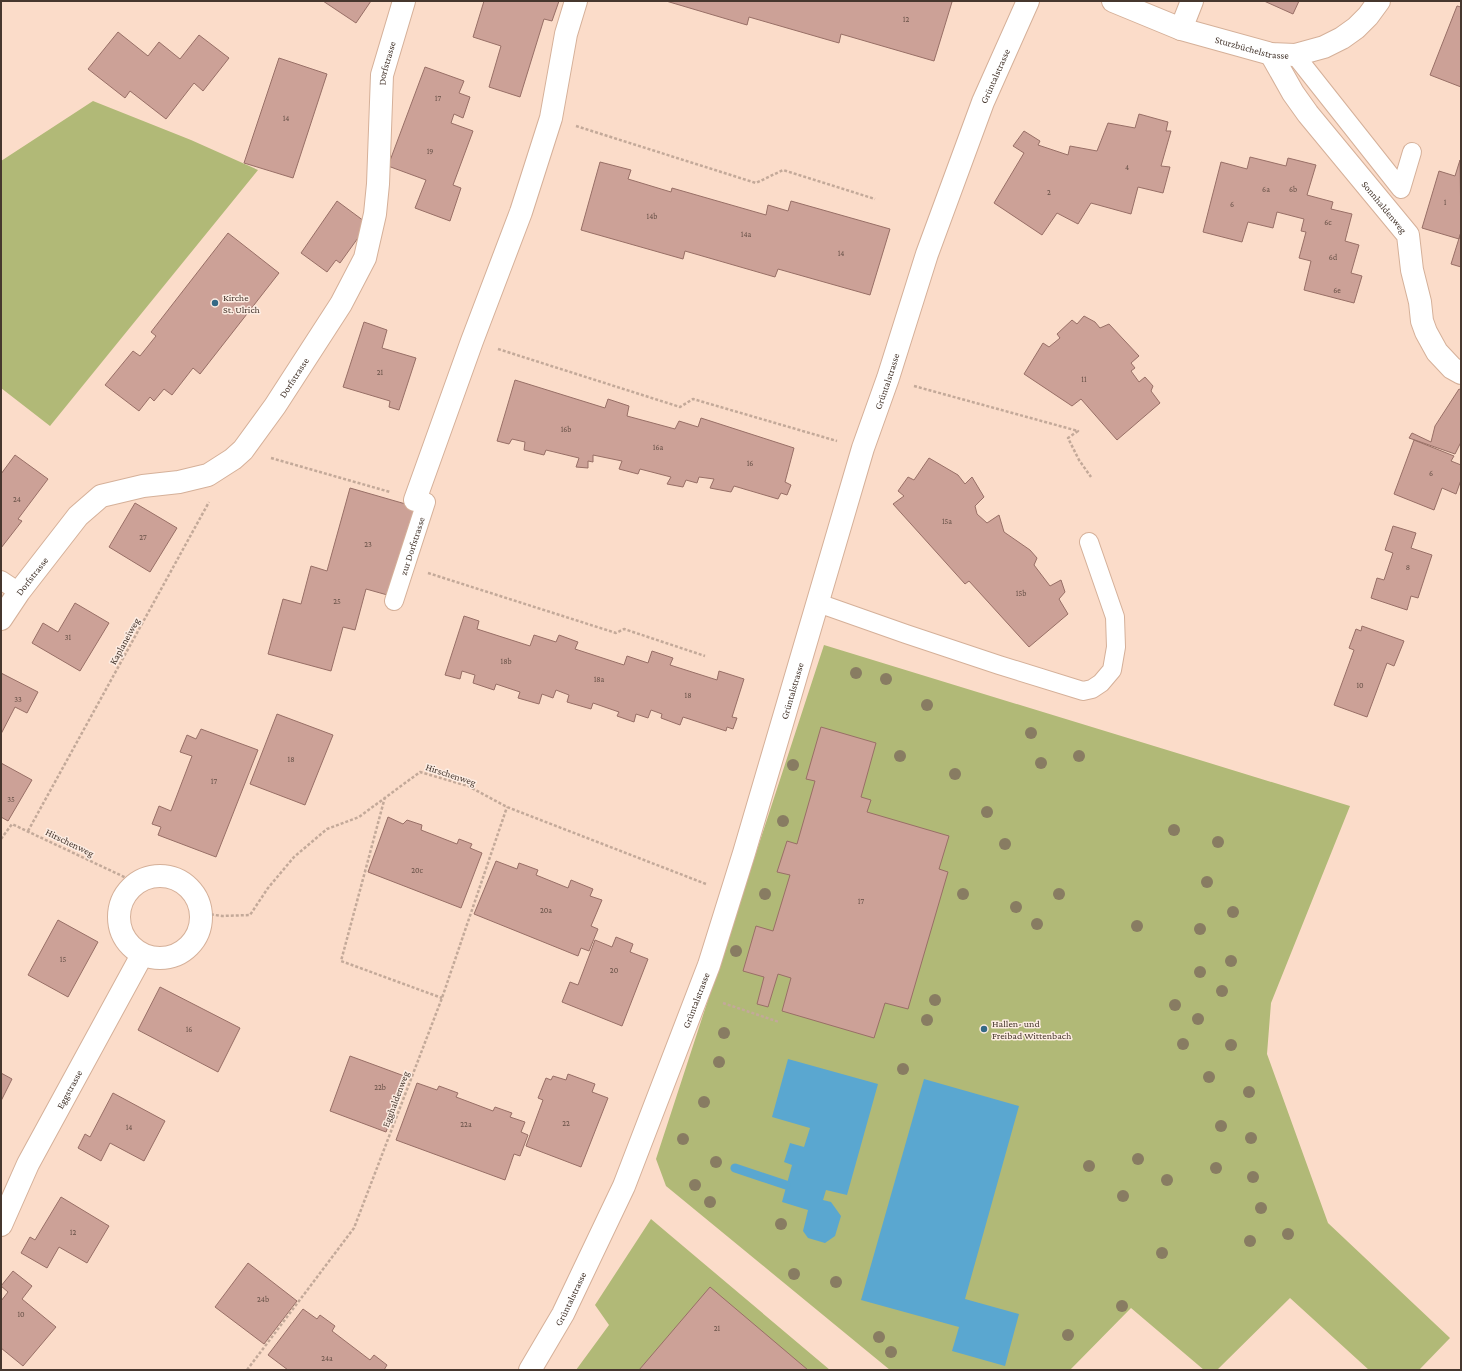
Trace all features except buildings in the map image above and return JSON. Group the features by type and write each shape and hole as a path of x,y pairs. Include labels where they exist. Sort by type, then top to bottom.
{"street":[{"name":"Dorfstrasse","path":"1,619 19,592 78,516 101,496 143,486 179,482 208,475 233,459 243,450 275,406 341,304 365,258 376,214 382,75 404,1"},
{"path":"415,500 472,341 521,212 551,118 566,34 576,1"},
{"name":"Grüntalstrasse","path":"530,1370 563,1314 624,1186 709,965 747,846 863,448 888,378 927,254 983,102 1028,1"},
{"name":"Sturzbüchelstrasse","path":"1113,1 1182,29 1271,54 1295,55 1324,47 1342,38 1356,28 1380,1"},
{"path":"1182,29 1192,1"},
{"name":"Sonnhaldenweg","path":"1271,54 1293,93 1308,114 1408,235 1412,270 1420,302 1422,321 1426,332 1437,352 1452,368 1461,373"},
{"path":"154,877 172,878 185,884 190,889 198,901 201,913 200,924 196,937 187,948 174,956 153,958 142,955 130,946 121,932 119,921 120,907 127,892 137,883 154,877"},
{"name":"Eggstrasse","path":"1,1225 28,1164 142,955"}],"lane":[{"path":"1295,55 1401,189 1412,152"},
{"name":"zur Dorfstrasse","path":"394,601 426,502 415,500"},
{"path":"818,602 913,637 1083,691 1092,689 1101,683 1112,670 1116,647 1116,617 1089,542"},
{"path":"1,580 19,592"}],"path":[{"path":"551,118 756,183 783,170 875,199"},
{"path":"472,341 680,408 693,399 863,448"},
{"path":"888,378 1078,431 1068,438 1078,460 1090,477"},
{"path":"243,450 415,500"},
{"name":"Kaplaneiweg","path":"28,831 210,501"},
{"path":"406,566 616,633 624,629 705,656"},
{"name":"Hirschenweg","path":"201,913 222,916 250,915 268,888 294,857 327,829 359,817 420,772 468,786 507,806 711,886"},
{"path":"385,797 341,962 442,998"},
{"name":"Egghaldenweg","path":"247,1370 354,1228 442,998 507,806"},
{"name":"Hirschenweg","path":"1,839 12,824 137,883"},
{"path":"719,1002 779,1022"}],"green space":[{"path":"93,101 191,140 258,170 50,426 1,388 1,161"},
{"name":"Hallen- und Freibad Wittenbach","path":"824,645 1350,806 1271,1003 1267,1054 1328,1223 1450,1338 1419,1370 1369,1370 1290,1298 1217,1370 1204,1370 1131,1308 1070,1370 890,1370 666,1186 656,1159"},
{"path":"651,1219 830,1370 576,1370 609,1325 595,1305"}],"water":[{"path":"788,1059 878,1084 847,1195 826,1190 823,1200 831,1202 841,1216 835,1236 825,1243 808,1238 803,1231 808,1210 782,1202 792,1165 784,1162 790,1143 804,1147 810,1128 772,1117"},
{"path":"924,1079 1019,1106 965,1299 1019,1314 1005,1366 952,1351 959,1327 861,1300"}],"waterway":[{"path":"735,1168 786,1185"}],"place":[{"name":"Kirche St. Ulrich","path":"215,303"},
{"name":"Hallen- und Freibad Wittenbach","path":"984,1029"}]}
